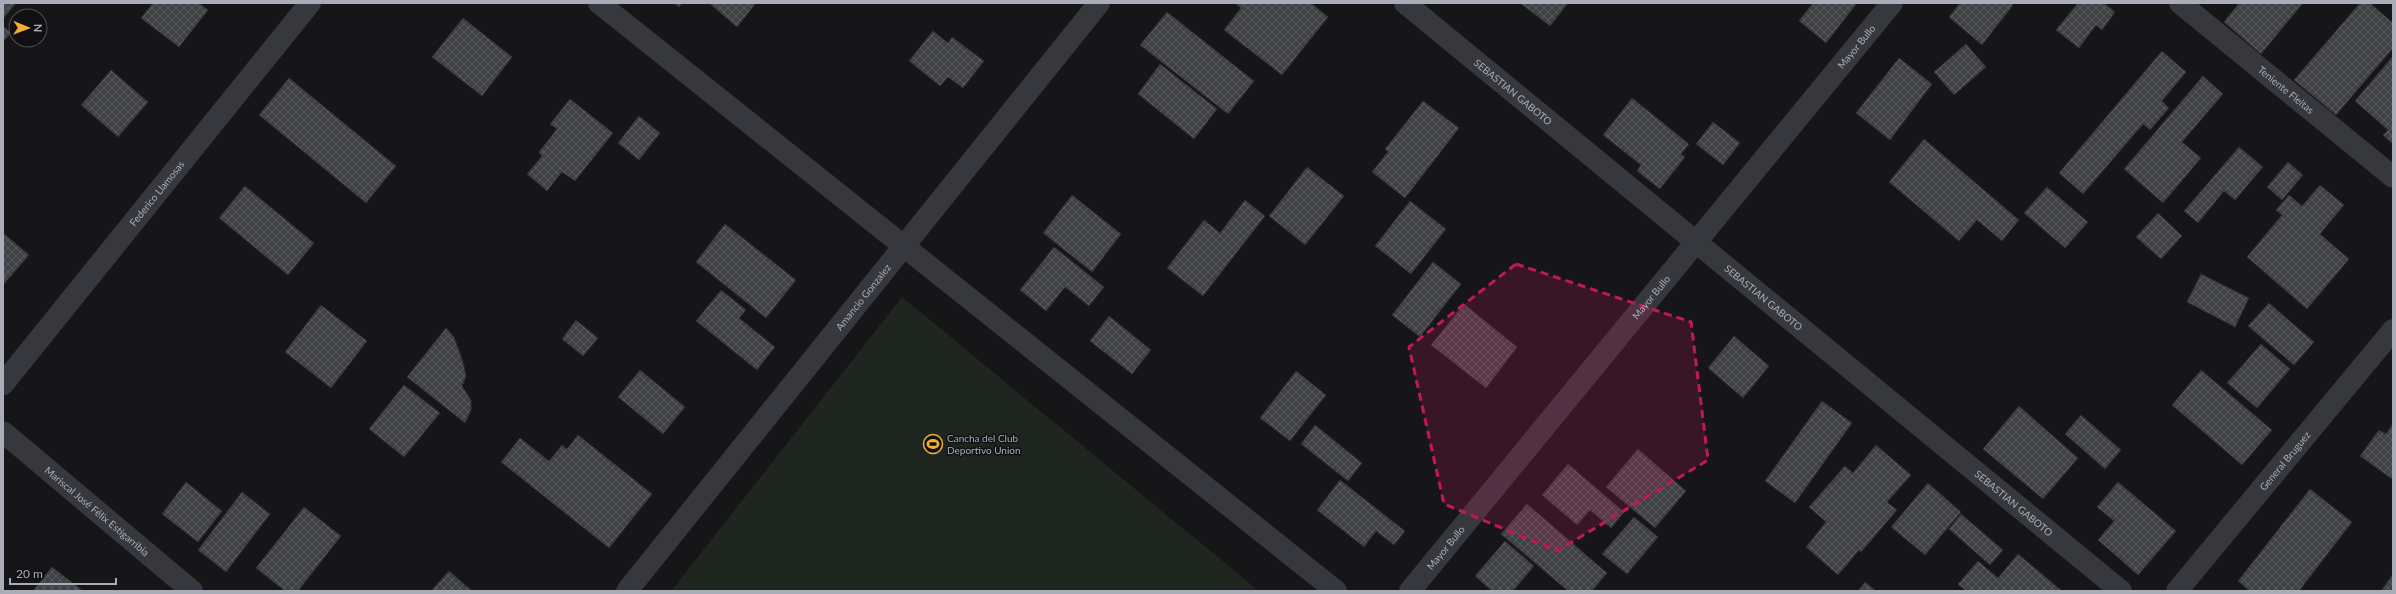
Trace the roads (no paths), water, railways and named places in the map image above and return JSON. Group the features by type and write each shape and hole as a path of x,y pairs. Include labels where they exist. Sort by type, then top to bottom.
{"street":[{"name":"Federico Llamosas","path":"3,384 310,3"},
{"path":"599,3 1336,591"},
{"name":"Amancio Gonzalez","path":"627,591 1100,3"},
{"name":"SEBASTIAN GABOTO","path":"1405,3 2122,591"},
{"name":"Mayor Bullo","path":"1410,591 1697,243 1892,3"},
{"name":"Teniente Fleitas","path":"2180,3 2393,177"},
{"name":"General Bruguez","path":"2177,591 2393,330"},
{"name":"Mariscal José Félix Estigarribia","path":"3,432 192,591"}],"place":[{"name":"Cancha del Club Deportivo Union","path":"933,444"}]}
